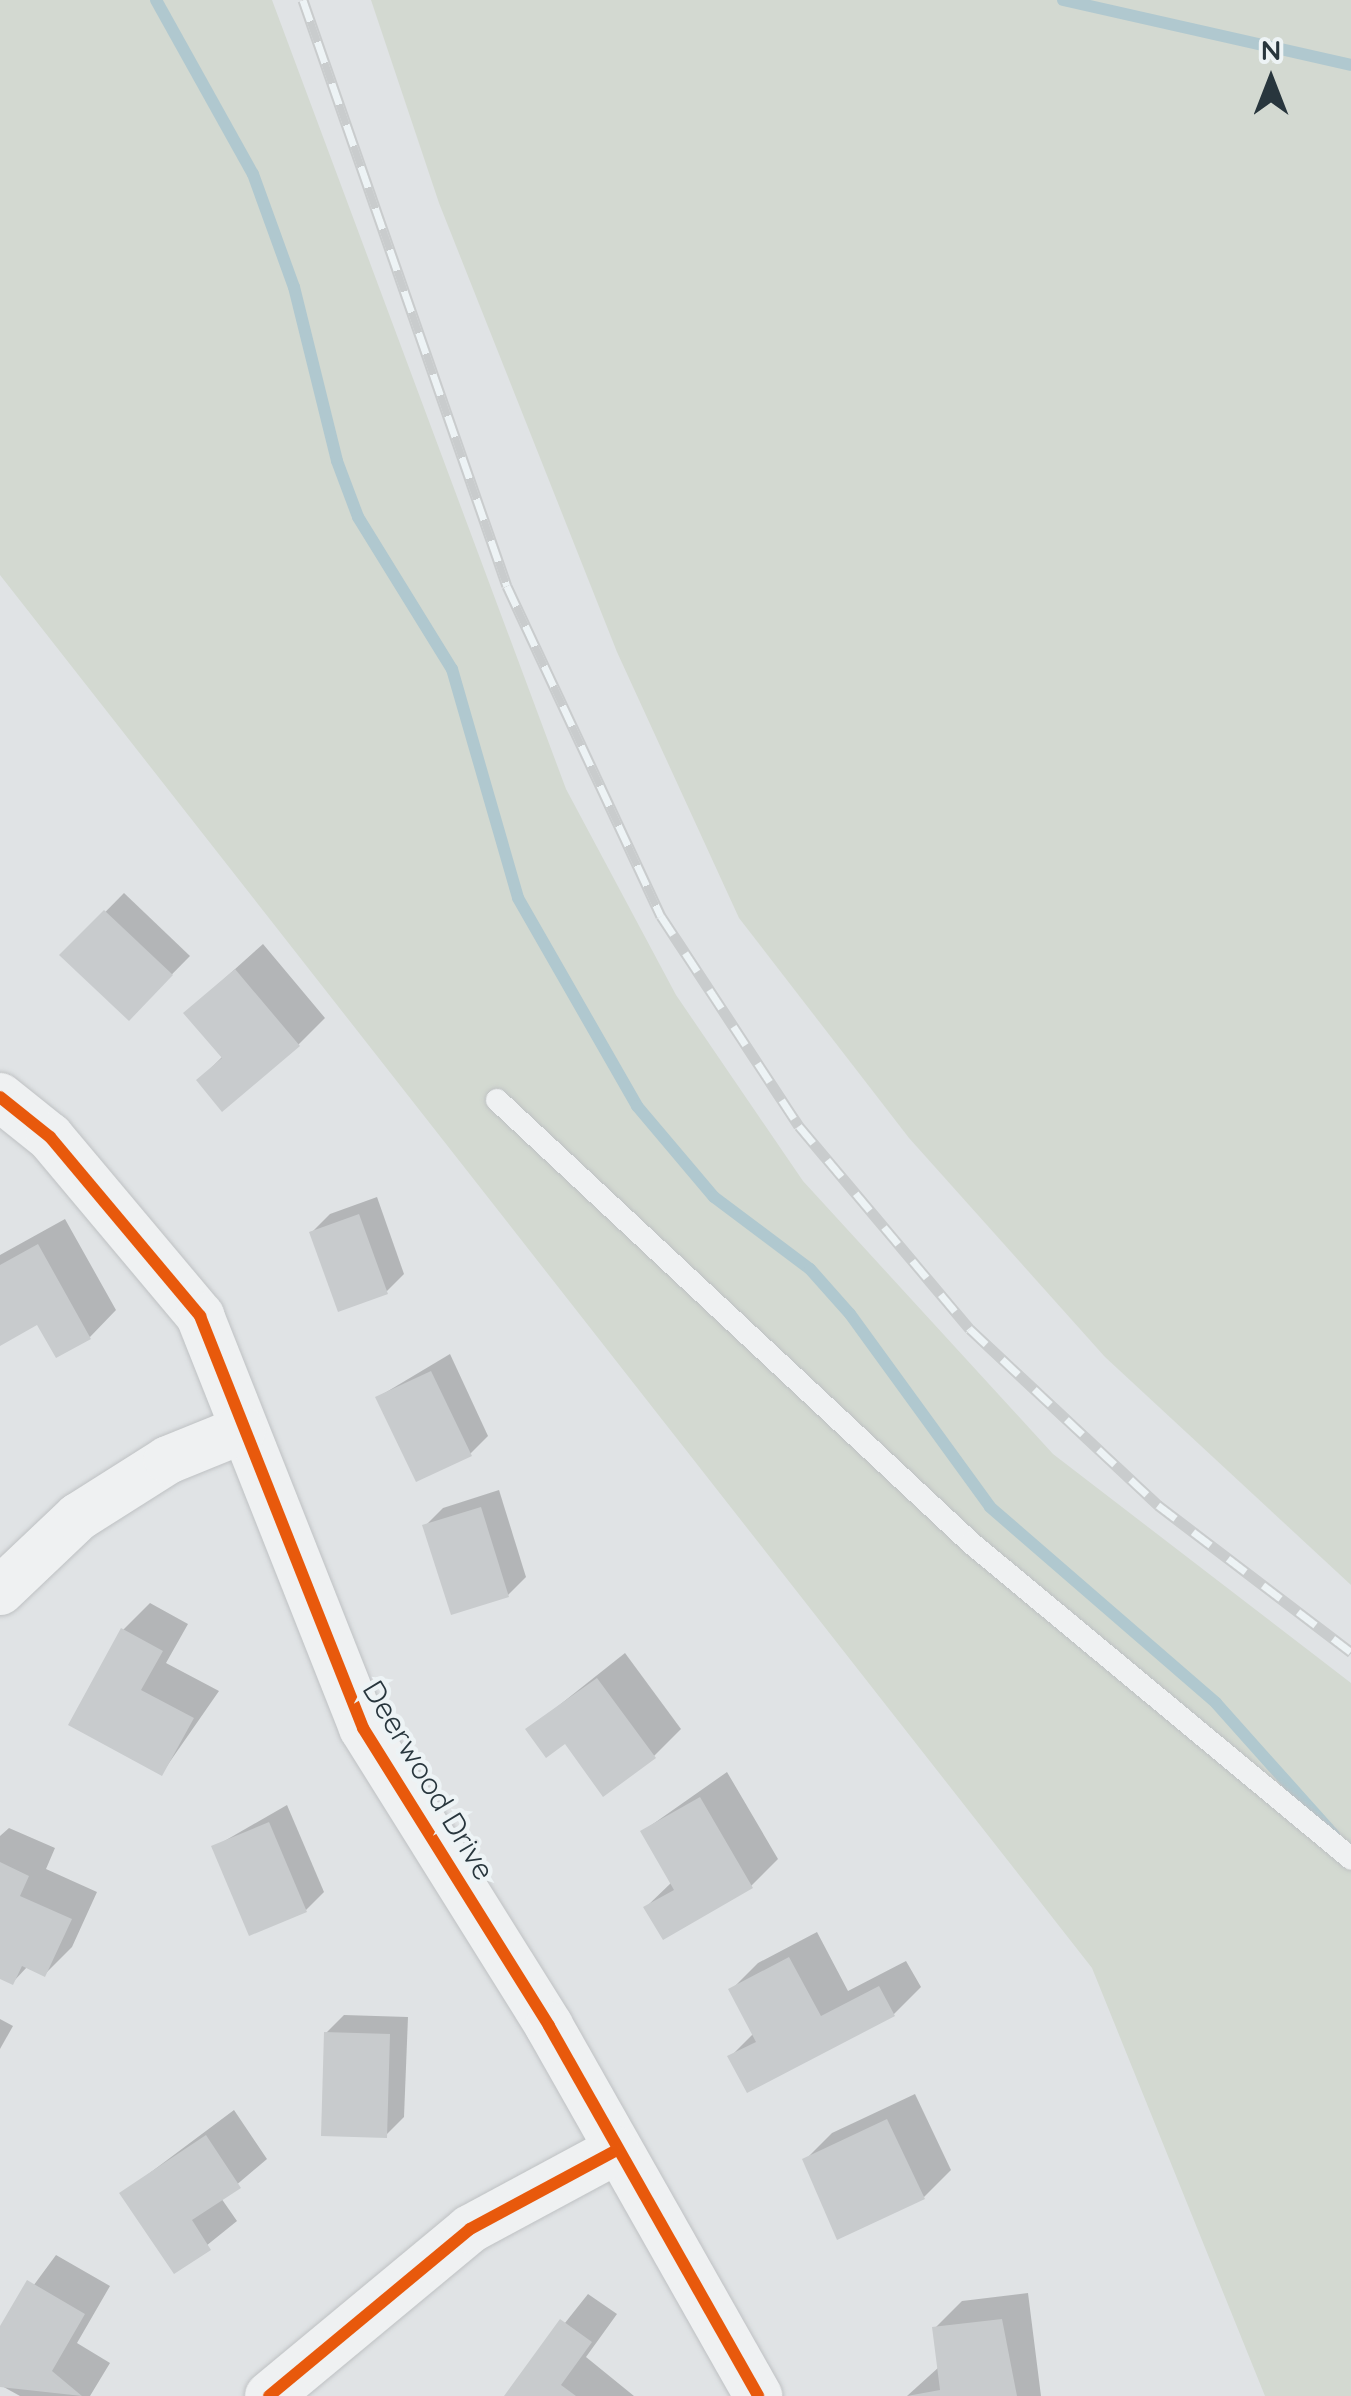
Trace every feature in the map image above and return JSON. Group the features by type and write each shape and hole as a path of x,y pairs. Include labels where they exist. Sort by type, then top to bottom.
{"street":[{"name":"Deerwood Drive","path":"0,1096 50,1137 200,1316 363,1728 549,2026 615,2151 758,2396"},
{"path":"0,1591 78,1518 168,1460 242,1430"},
{"path":"269,2396 470,2229 615,2151"}],"lane":[{"path":"497,1100 971,1544 1351,1858"}],"shaded area":[{"path":"0,0 272,0 566,789 676,995 803,1181 1053,1454 1351,1683 1351,2396 1265,2396 1092,1968 0,575"},
{"path":"371,0 1351,0 1351,1585 1105,1357 909,1138 739,918 617,652 439,203"}],"building":[{"path":"104,910 173,975 129,1021 59,955"},
{"path":"235,969 300,1046 222,1112 196,1080 222,1058 183,1013"},
{"path":"359,1214 388,1294 338,1312 309,1232"},
{"path":"38,1244 91,1339 56,1358 37,1325 0,1346 0,1265"},
{"path":"431,1371 472,1456 416,1482 375,1397"},
{"path":"481,1507 509,1597 451,1615 422,1525"},
{"path":"121,1628 163,1651 141,1690 194,1718 162,1776 68,1725"},
{"path":"597,1678 656,1758 603,1797 565,1744 546,1758 525,1729"},
{"path":"700,1797 753,1888 663,1940 643,1907 674,1890 640,1831"},
{"path":"269,1822 307,1912 249,1936 211,1846"},
{"path":"0,1862 29,1876 20,1896 72,1919 45,1977 22,1966 13,1985 0,1979"},
{"path":"789,1957 821,2016 879,1986 895,2016 747,2093 727,2056 756,2042 728,1989"},
{"path":"324,2032 390,2034 387,2138 321,2136"},
{"path":"887,2119 925,2199 837,2240 802,2159"},
{"path":"206,2135 241,2188 192,2220 211,2250 174,2274 119,2193"},
{"path":"27,2280 85,2314 52,2371 82,2396 0,2387 0,2326"},
{"path":"560,2319 592,2342 561,2385 576,2396 504,2396"},
{"path":"1002,2319 1017,2396 907,2396 940,2390 932,2327"}],"waterway":[{"path":"156,0 253,174 294,287 337,461 358,517 452,669 518,898 637,1106 714,1197 810,1269 850,1314 990,1507 1216,1703 1334,1835"},
{"path":"1063,0 1351,65"}],"railway":[{"path":"303,0 507,586 661,916 799,1126 970,1329 1158,1505 1351,1652"}],"cycle path":[{"path":"0,1097 50,1137 200,1316 363,1728 549,2026 758,2396"},
{"path":"269,2396 470,2229 615,2151"}]}
